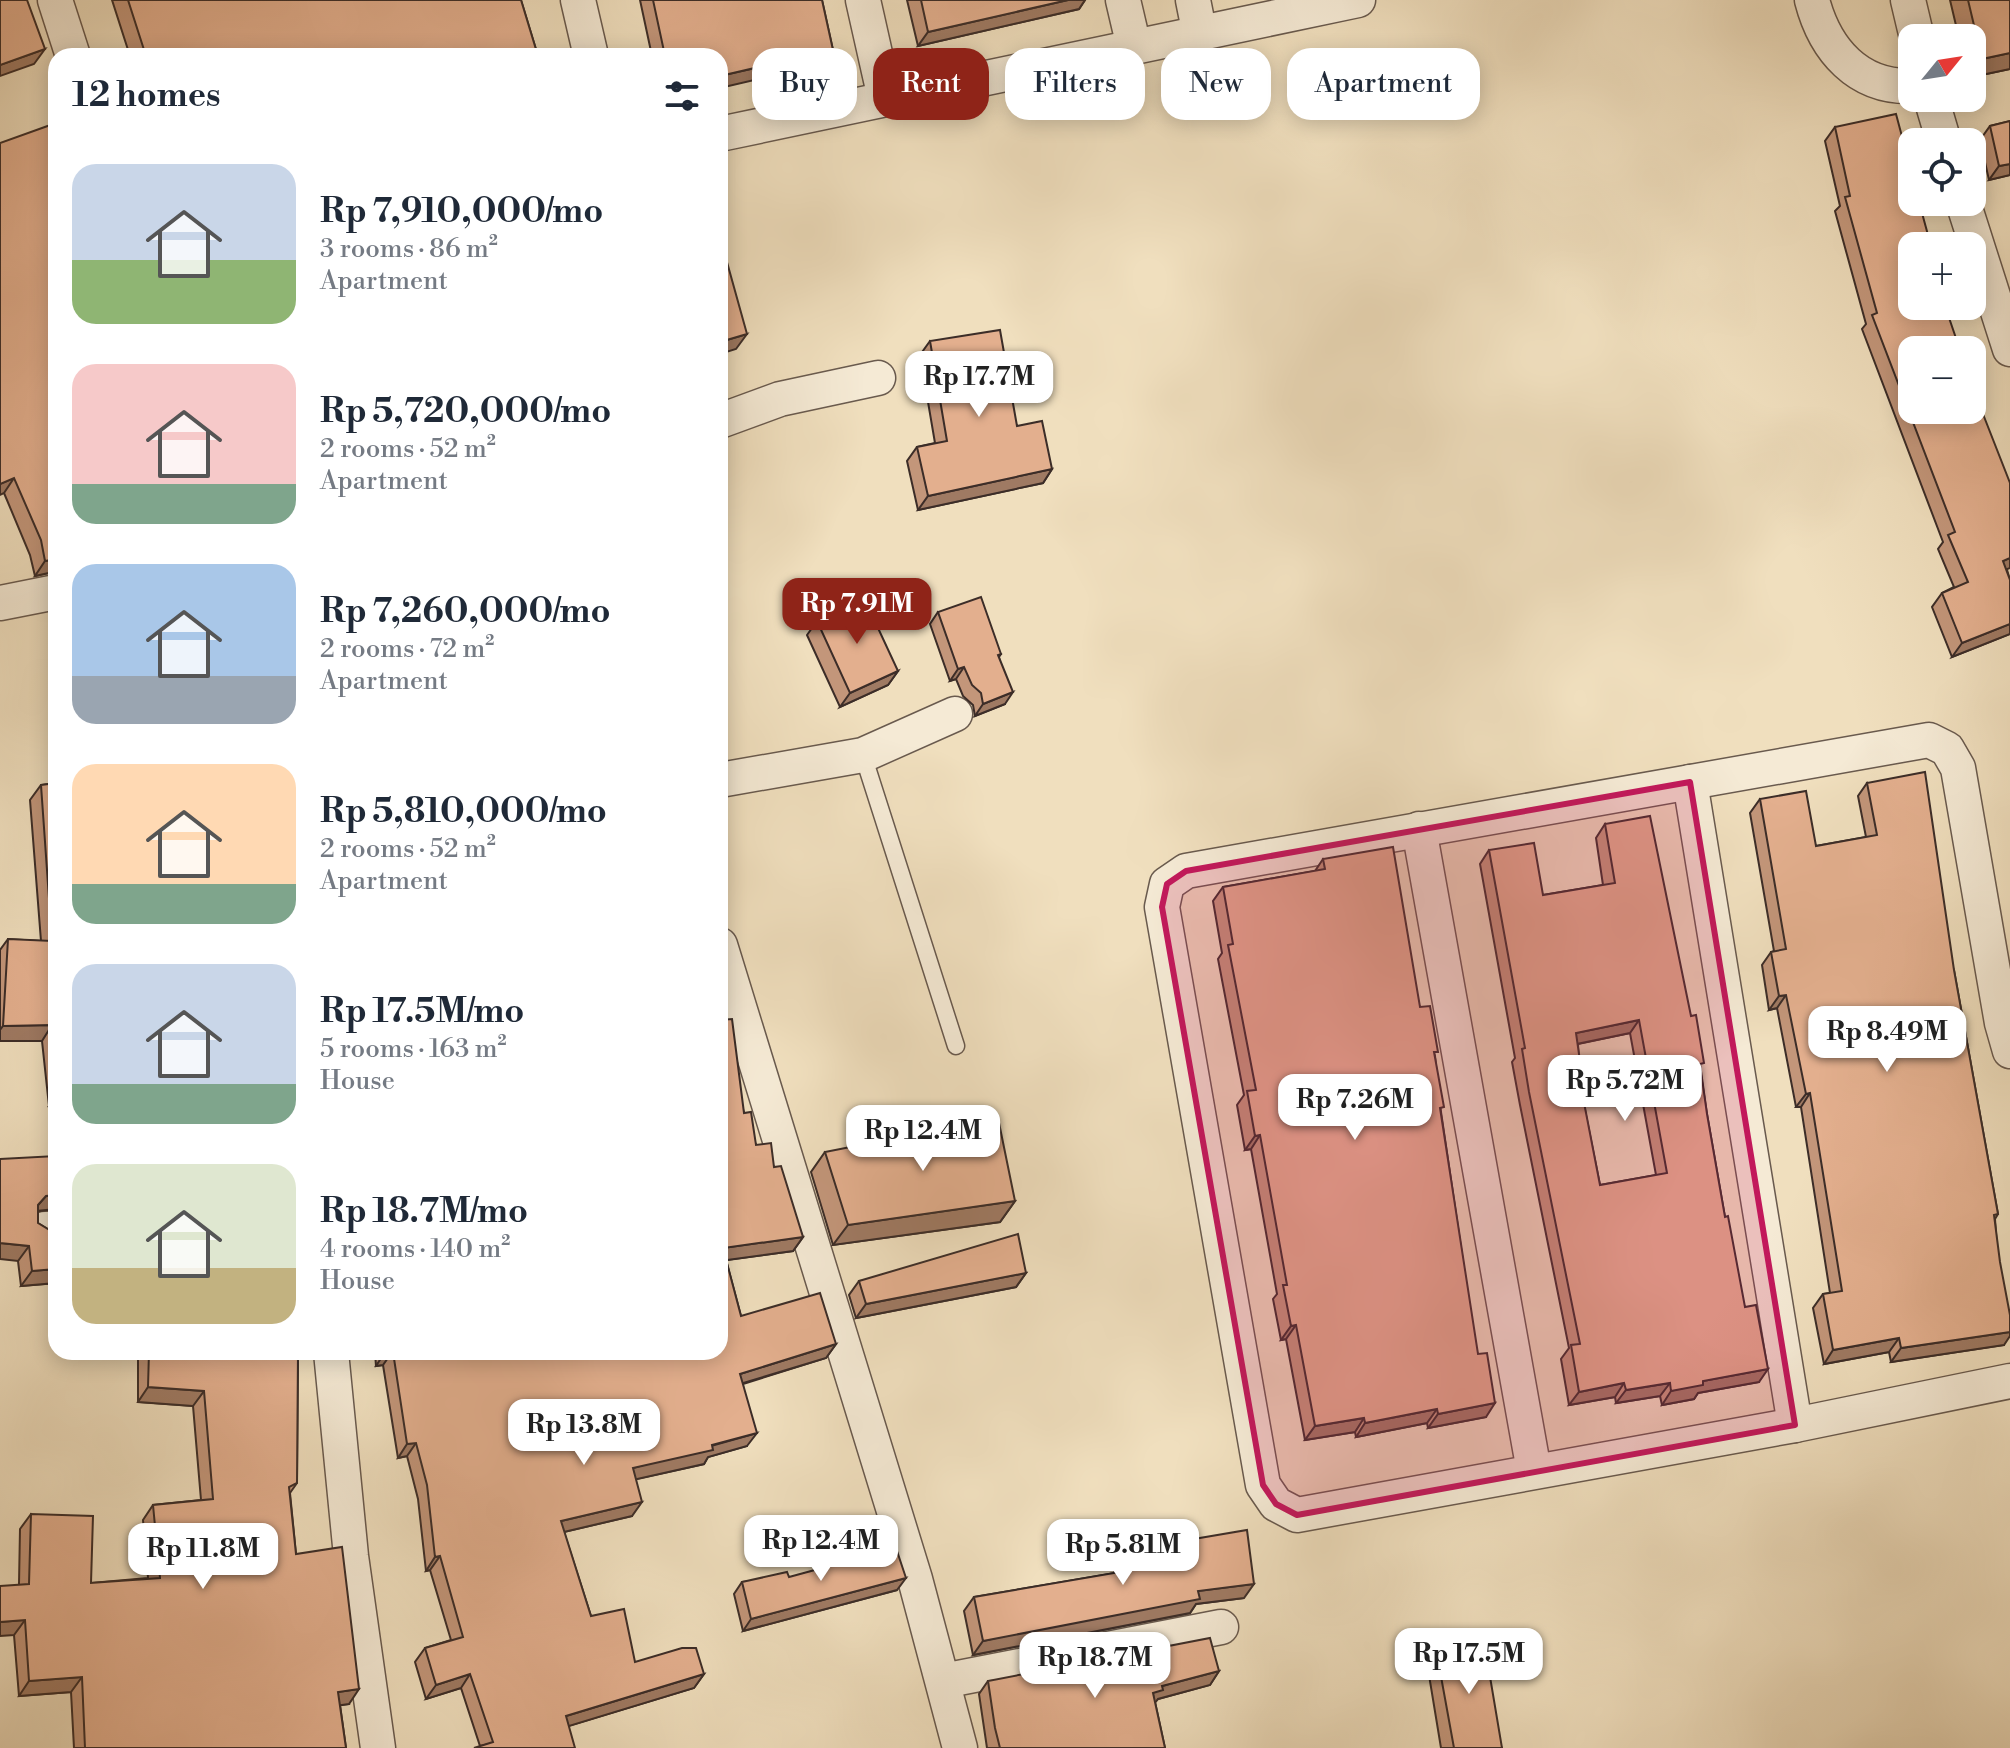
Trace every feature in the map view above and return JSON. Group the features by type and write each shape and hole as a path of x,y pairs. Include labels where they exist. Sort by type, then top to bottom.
{"street":[{"path":"55,0 70,48"},
{"path":"578,0 589,48"},
{"path":"863,0 874,48"},
{"path":"1123,0 1134,47"},
{"path":"1193,0 1200,35"},
{"path":"989,77 1358,0"},
{"path":"1812,0 1833,49 1853,71 1880,84 1898,85"},
{"path":"1908,0 1914,24"},
{"path":"728,132 873,101"},
{"path":"1967,216 2010,349"},
{"path":"728,418 780,399 878,378"},
{"path":"728,779 863,755 955,714"},
{"path":"2010,1051 2002,1023 1958,768 1947,749 1929,740 1186,871 1167,884 1162,907 1263,1485 1276,1504 1297,1515 1795,1425 2010,1381"},
{"path":"1690,782 1795,1425"},
{"path":"1419,829 1534,1471"},
{"path":"728,971 943,1681 960,1748"},
{"path":"332,1360 351,1556 378,1748"},
{"path":"943,1681 1221,1627"}],"lane":[{"path":"863,755 956,1046"}],"highlighted area":[{"path":"1690,782 1795,1425 1297,1515 1276,1504 1263,1485 1162,907 1167,884 1186,871"}],"building":[{"path":"0,0 27,0 45,49 0,65"},
{"path":"128,0 521,0 536,48 143,48"},
{"path":"653,0 822,0 833,48 752,48 752,69 728,74 728,48 663,48"},
{"path":"921,0 1068,0 928,32"},
{"path":"1968,0 2010,0 2010,53 1986,58 1986,24 1974,24"},
{"path":"1896,114 1900,128 1898,216 1923,216 1927,232 1898,232 1898,320 1950,320 1955,336 1898,336 1898,383 1872,315 1877,313 1845,197 1850,196 1835,127"},
{"path":"2010,121 2010,164 1999,166 1990,126"},
{"path":"48,126 48,560 45,561 41,540 14,478 0,484 0,143"},
{"path":"728,266 747,334 728,340"},
{"path":"1000,330 1017,426 1042,421 1052,469 928,496 917,447 947,441 930,341"},
{"path":"1986,422 2010,483 2010,558 2003,561 2010,580 2010,624 1962,643 1942,593 1968,582 1948,535 1955,532 1914,424"},
{"path":"981,597 1001,654 998,655 1013,692 983,704 981,693 972,685 964,667 958,669 938,612"},
{"path":"865,600 898,671 850,693 817,621"},
{"path":"1925,772 1954,970 1998,1214 1994,1215 2010,1332 1901,1348 1899,1338 1833,1350 1823,1294 1842,1291 1810,1093 1806,1094 1786,995 1779,996 1771,952 1786,949 1760,799 1806,791 1816,846 1877,835 1867,783"},
{"path":"48,784 48,884 41,785"},
{"path":"1650,816 1691,1016 1696,1015 1704,1063 1700,1064 1707,1114 1725,1217 1728,1216 1745,1307 1756,1305 1768,1369 1703,1381 1703,1385 1671,1391 1670,1383 1626,1390 1624,1383 1579,1392 1571,1345 1580,1344 1529,1092 1522,1049 1525,1048 1489,850 1534,843 1543,895 1615,883 1605,824","holes":["1639,1020 1667,1173 1600,1185 1580,1082 1583,1082 1576,1033"]},
{"path":"1393,847 1420,1007 1430,1006 1438,1052 1434,1052 1444,1107 1440,1108 1478,1354 1487,1353 1495,1403 1438,1414 1437,1409 1365,1423 1364,1418 1315,1426 1296,1325 1291,1326 1283,1285 1287,1285 1260,1135 1255,1136 1247,1091 1256,1090 1228,945 1233,944 1223,887 1325,869 1323,859"},
{"path":"8,939 48,941 48,1025 3,1026"},
{"path":"728,1019 732,1019 744,1113 751,1112 756,1145 771,1143 774,1167 781,1166 803,1237 728,1247"},
{"path":"998,1118 1015,1201 848,1225 825,1152"},
{"path":"48,1156 48,1196 38,1205 38,1223 48,1229 48,1270 32,1271 29,1246 0,1243 0,1159"},
{"path":"1018,1234 1026,1273 866,1304 859,1281"},
{"path":"728,1267 741,1316 820,1293 836,1344 740,1374 757,1433 712,1445 713,1450 633,1468 642,1502 561,1521 591,1616 624,1609 635,1662 682,1648 696,1648 704,1674 566,1716 575,1748 474,1748 493,1742 470,1674 436,1685 425,1648 463,1637 440,1556 435,1557 427,1485 416,1443 407,1444 394,1360 728,1360"},
{"path":"149,1360 298,1360 297,1483 289,1487 296,1554 342,1547 359,1689 338,1692 346,1748 85,1748 82,1677 29,1681 25,1620 0,1622 0,1586 29,1584 31,1514 93,1516 91,1583 160,1578 153,1505 213,1499 204,1391 148,1387"},
{"path":"1247,1530 1254,1584 1198,1591 1200,1599 983,1641 974,1597 1126,1571 1123,1551"},
{"path":"896,1548 906,1578 751,1619 742,1582 787,1572 789,1577"},
{"path":"1210,1638 1219,1671 1162,1686 1163,1690 1153,1693 1165,1748 1000,1748 988,1681"},
{"path":"1484,1641 1502,1748 1454,1748 1436,1649"}]}
